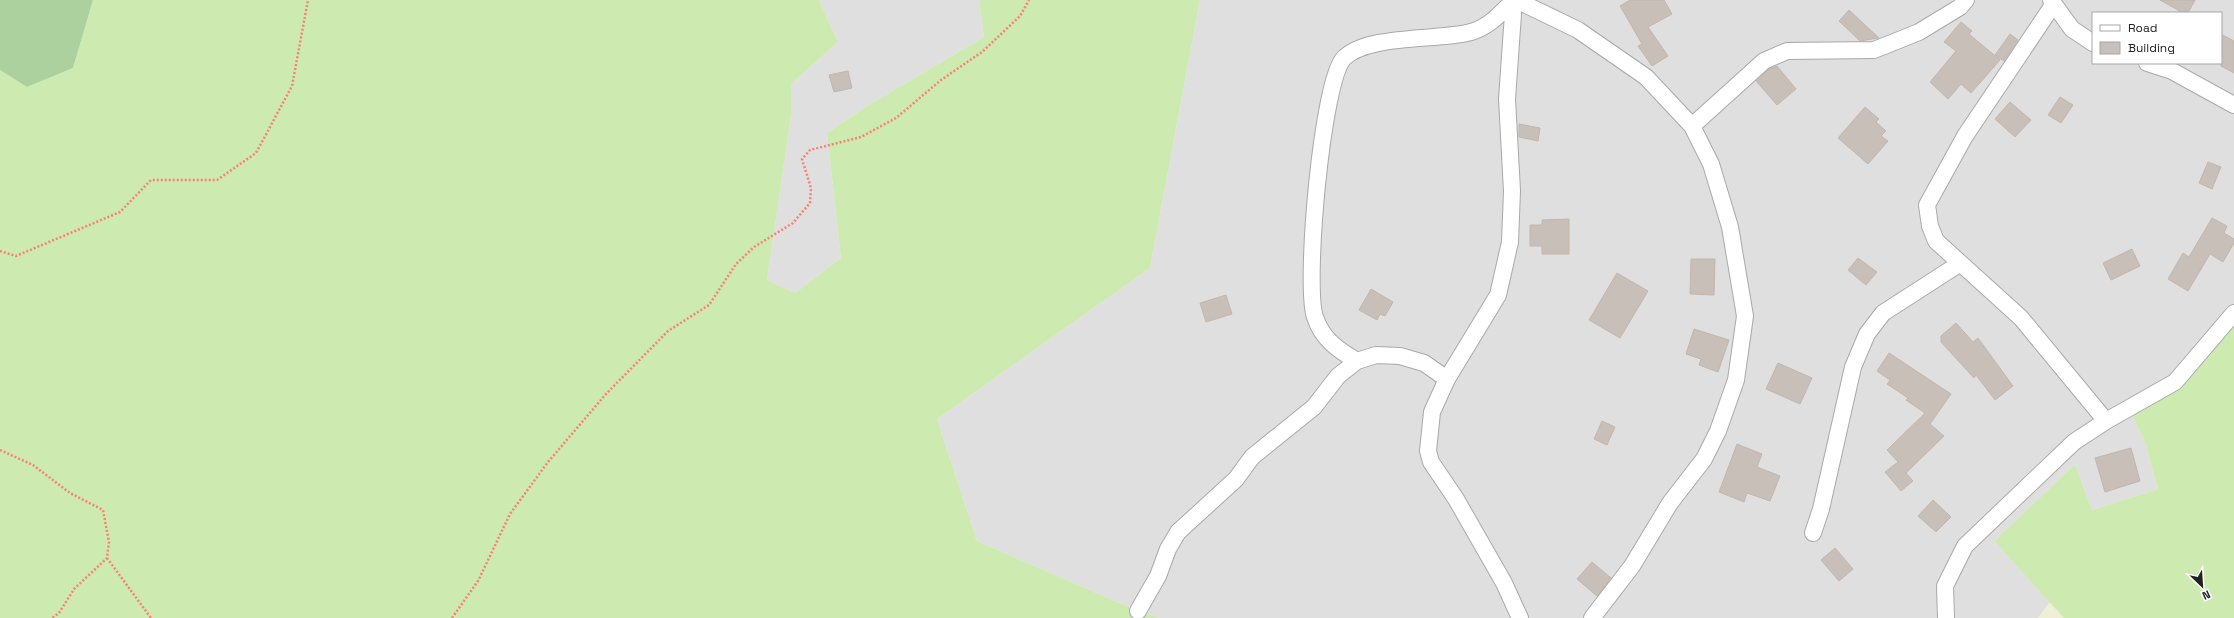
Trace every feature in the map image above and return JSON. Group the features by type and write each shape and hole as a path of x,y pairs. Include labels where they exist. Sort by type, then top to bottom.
{"street":[{"path":"1515,0 1578,30 1646,78 1692,126 1711,164 1730,227 1745,316 1736,380 1718,432 1704,460 1670,503 1632,566 1592,618"},
{"path":"1357,361 1338,350 1321,332 1314,315 1311,256 1327,109 1341,64 1344,58 1360,48 1382,43 1470,32 1490,23 1515,0"},
{"path":"1515,0 1507,99 1512,191 1510,242 1498,295 1447,379 1432,412 1428,451 1431,462 1456,499 1500,576 1520,618"},
{"path":"1692,126 1764,61 1787,51 1874,50 1919,32 1960,7 1966,0"},
{"path":"2092,42 2072,29 2052,2 1965,136 1927,205 1930,226 1936,241 1959,264 1981,281 2021,318 2106,421"},
{"path":"2150,64 2172,71 2234,105"},
{"path":"1812,533 1821,509 1853,367 1867,334 1883,313 1959,264"},
{"path":"1946,618 1945,586 1965,546 2068,447 2106,421 2175,382 2234,312"},
{"path":"1138,611 1158,576 1168,549 1178,532 1236,479 1252,457 1314,407 1338,376 1357,361 1376,355 1400,356 1424,363 1447,379"}],"path":[{"path":"0,252 16,256 120,212 151,180 217,180 256,153 292,86 308,0"},
{"path":"452,618 478,581 510,514 548,462 606,394 668,331 709,305 736,264 754,247 793,223 810,203 811,188 802,159 810,150 861,137 896,118 941,80 982,52 1020,16 1029,0"},
{"path":"0,450 33,465 70,493 103,510 109,542 107,558 74,589 59,613 52,618"},
{"path":"107,558 151,618"}],"shaded area":[{"path":"819,0 979,0 984,37 867,106 827,133 841,258 795,293 767,280 791,116 791,84 838,42"},
{"path":"1200,0 2234,0 2234,319 2132,414 2146,445 2158,489 2092,510 2075,464 1994,541 2050,602 2038,618 1160,618 1138,611 977,541 937,419 1150,268"}],"green space":[{"path":"0,0 93,0 73,68 27,87 0,70"},
{"path":"93,0 819,0 838,42 791,84 791,116 767,280 795,293 841,258 827,133 867,106 984,37 979,0 1200,0 1150,268 937,419 977,541 1138,611 1160,618 0,618 0,70 27,87 73,68"},
{"path":"2234,319 2234,618 2064,618 1994,541 2075,464 2092,510 2158,489 2146,445 2132,414"},
{"path":"2050,602 2064,618 2038,618"}],"building":[{"path":"1630,0 1664,0 1672,14 1648,27 1668,56 1652,66 1638,46 1642,44 1620,6"},
{"path":"2160,0 2195,0 2189,12 2181,12"},
{"path":"1849,10 1879,38 1860,41 1839,21"},
{"path":"1961,22 1972,31 1969,34 2000,60 1971,93 1961,84 1948,99 1930,82 1956,51 1944,42"},
{"path":"2010,34 2018,40 2004,61 1995,55"},
{"path":"2222,35 2234,41 2234,73 2221,66"},
{"path":"1777,66 1796,89 1777,105 1756,81 1769,69"},
{"path":"848,71 852,88 834,92 829,75"},
{"path":"2060,97 2073,105 2061,123 2048,115"},
{"path":"2010,102 2031,120 2015,137 1995,119"},
{"path":"1865,107 1879,119 1876,122 1886,131 1881,136 1888,141 1868,164 1838,138"},
{"path":"1519,124 1540,128 1538,141 1519,137"},
{"path":"2208,162 2221,167 2212,189 2199,183"},
{"path":"2212,218 2227,226 2224,233 2234,239 2234,243 2223,262 2210,254 2188,291 2168,279 2183,253 2189,257"},
{"path":"1569,219 1569,254 1542,254 1542,246 1530,246 1530,225 1542,225 1542,220"},
{"path":"2132,249 2140,266 2111,280 2103,263"},
{"path":"1858,258 1877,272 1866,285 1848,270"},
{"path":"1691,259 1715,259 1714,295 1690,294"},
{"path":"1617,273 1648,291 1620,338 1589,320"},
{"path":"1371,289 1393,302 1385,316 1380,314 1377,320 1359,310"},
{"path":"1226,295 1232,314 1206,322 1200,303"},
{"path":"1956,323 1973,342 1978,338 2013,386 1995,400 1976,375 1974,378 1941,342 1941,336"},
{"path":"1694,329 1729,340 1718,372 1699,365 1701,359 1686,354"},
{"path":"1889,353 1951,394 1930,424 1944,436 1906,473 1913,481 1901,491 1885,472 1898,462 1887,450 1925,413 1906,400 1908,398 1887,384 1890,380 1877,371"},
{"path":"1778,363 1812,378 1800,404 1766,389"},
{"path":"1602,421 1615,427 1607,445 1594,439"},
{"path":"1737,444 1762,454 1757,467 1780,476 1770,501 1747,493 1744,502 1719,492"},
{"path":"2131,448 2140,481 2105,492 2095,458"},
{"path":"1933,500 1951,517 1936,532 1918,516"},
{"path":"1835,548 1853,569 1839,581 1821,560"},
{"path":"1592,562 1611,578 1597,596 1577,579"}]}
